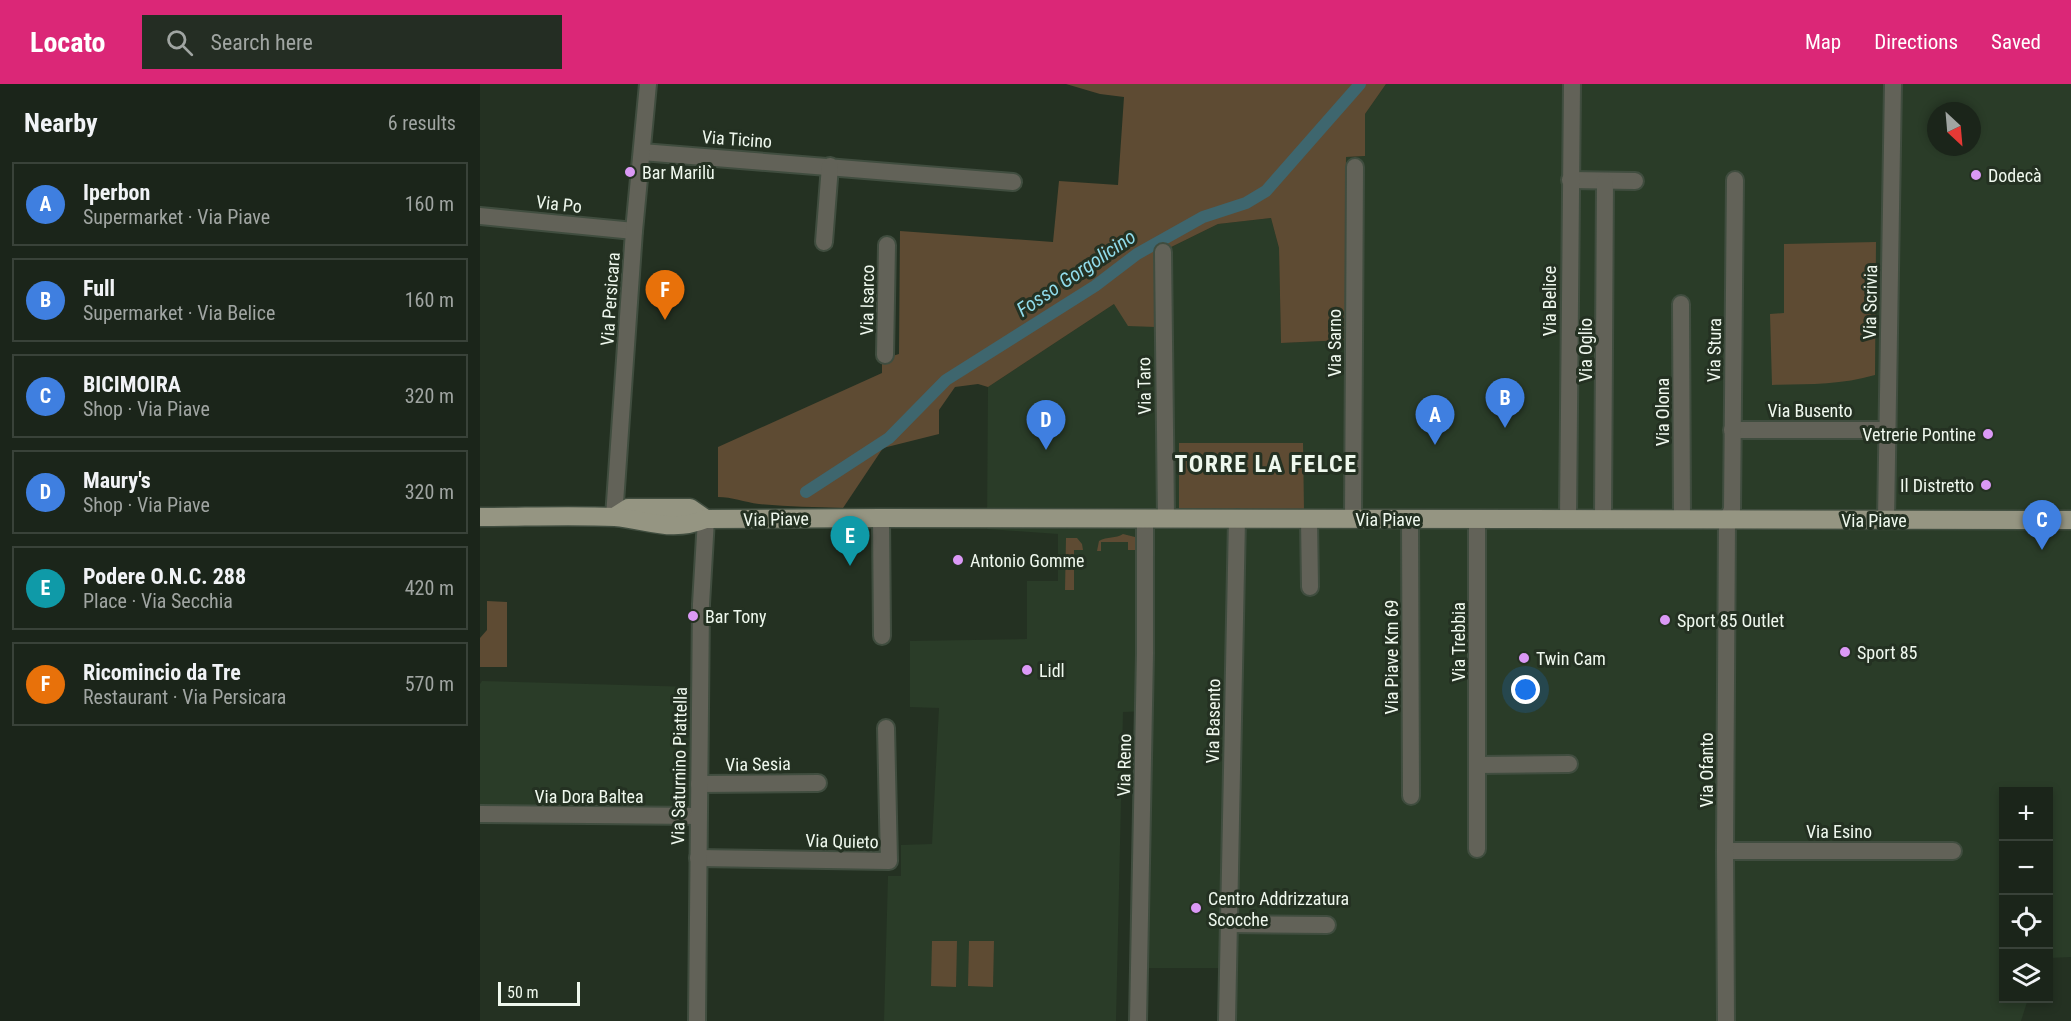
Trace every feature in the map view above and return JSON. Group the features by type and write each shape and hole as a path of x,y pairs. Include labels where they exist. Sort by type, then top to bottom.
{"main road":[{"name":"Via Piave","path":"480,517 614,517 628,508 690,508 706,519 1727,519 2071,522"}],"street":[{"name":"Via Persicara","path":"614,517 634,231 648,84"},
{"name":"Via Belice","path":"1568,519 1572,84"},
{"name":"Via Scrivia","path":"1886,520 1893,84"},
{"name":"Via Ticino","path":"642,152 1013,182"},
{"path":"824,242 830,166"},
{"name":"Via Sarno","path":"1353,519 1355,167"},
{"path":"1570,180 1635,181"},
{"name":"Via Stura","path":"1727,519 1732,510 1735,180"},
{"name":"Via Oglio","path":"1603,519 1605,181"},
{"name":"Via Po","path":"480,216 634,231"},
{"name":"Via Isarco","path":"885,356 887,245"},
{"name":"Via Taro","path":"1163,252 1166,518"},
{"name":"Via Olona","path":"1681,304 1682,519"},
{"name":"Via Busento","path":"1732,430 1887,430"},
{"path":"880,518 882,636"},
{"name":"Via Basento","path":"1227,1021 1237,518"},
{"name":"Via Saturnino Piattella","path":"697,1017 701,604 706,519"},
{"name":"Via Reno","path":"1136,1018 1139,986 1145,665 1145,519"},
{"path":"1309,519 1310,587"},
{"name":"Via Piave Km 69","path":"1410,519 1411,796"},
{"name":"Via Trebbia","path":"1477,849 1478,519"},
{"name":"Via Ofanto","path":"1726,1021 1727,519"},
{"name":"Via Quieto","path":"698,858 889,861 886,728"},
{"path":"1478,765 1569,764"},
{"name":"Via Sesia","path":"699,784 819,783"},
{"name":"Via Dora Baltea","path":"480,814 698,816"},
{"name":"Via Esino","path":"1725,851 1953,851"},
{"path":"1228,924 1327,925"}],"shaded area":[{"path":"1066,84 1386,84 1365,114 1365,156 1346,157 1345,340 1281,343 1279,248 1271,218 1218,224 1159,253 1156,327 1128,326 1114,304 988,387 978,384 955,387 939,410 939,434 883,448 843,508 770,505 718,497 718,447 882,373 882,359 899,354 900,231 1053,242 1059,181 1118,185 1124,97 1100,94"},
{"path":"1386,84 2071,84 2071,957 2053,958 2053,787 1999,787 1999,1003 2027,1003 2021,1021 1226,1021 1224,968 1147,968 1150,711 1123,712 1116,1021 884,1021 888,876 901,876 901,845 932,844 939,708 910,707 910,641 1027,639 1027,581 1058,581 1058,534 987,529 988,387 1114,304 1159,253 1218,224 1271,218 1279,248 1281,343 1344,340 1346,157 1365,156 1365,114"},
{"path":"1876,242 1875,375 1837,382 1772,385 1770,314 1784,313 1784,244"},
{"path":"1179,443 1303,443 1304,511 1179,512"},
{"path":"1123,534 1135,537 1136,550 1128,550 1128,542 1101,542 1101,551 1097,551 1099,541"},
{"path":"1066,538 1077,538 1083,550 1074,550 1074,590 1065,590"},
{"path":"487,601 507,602 507,667 480,667 480,638 487,630"},
{"path":"482,681 694,687 692,823 480,820 480,684"},
{"path":"932,941 957,941 956,987 931,986"},
{"path":"969,941 994,941 993,987 968,986"}],"waterway":[{"name":"Fosso Gorgolicino","path":"806,492 889,438 946,380 1095,286 1137,254 1203,217 1246,203 1266,191 1360,84"}],"place":[{"name":"Bar Marilù","path":"630,172"},
{"name":"Dodecà","path":"1976,175"},
{"name":"Ricomincio da Tre","path":"665,320"},
{"name":"Full","path":"1505,428"},
{"name":"Vetrerie Pontine","path":"1988,434"},
{"name":"Iperbon","path":"1435,445"},
{"name":"Maury's","path":"1046,450"},
{"name":"Il Distretto","path":"1986,485"},
{"name":"BICIMOIRA","path":"2042,550"},
{"name":"Antonio Gomme","path":"958,560"},
{"name":"Podere O.N.C. 288","path":"850,566"},
{"name":"Bar Tony","path":"693,616"},
{"name":"Sport 85 Outlet","path":"1665,620"},
{"name":"Sport 85","path":"1845,652"},
{"name":"Twin Cam","path":"1524,658"},
{"name":"Lidl","path":"1027,670"},
{"name":"Centro Addrizzatura Scocche","path":"1196,908"}],"district":[{"name":"TORRE LA FELCE","path":"1266,464"}]}
